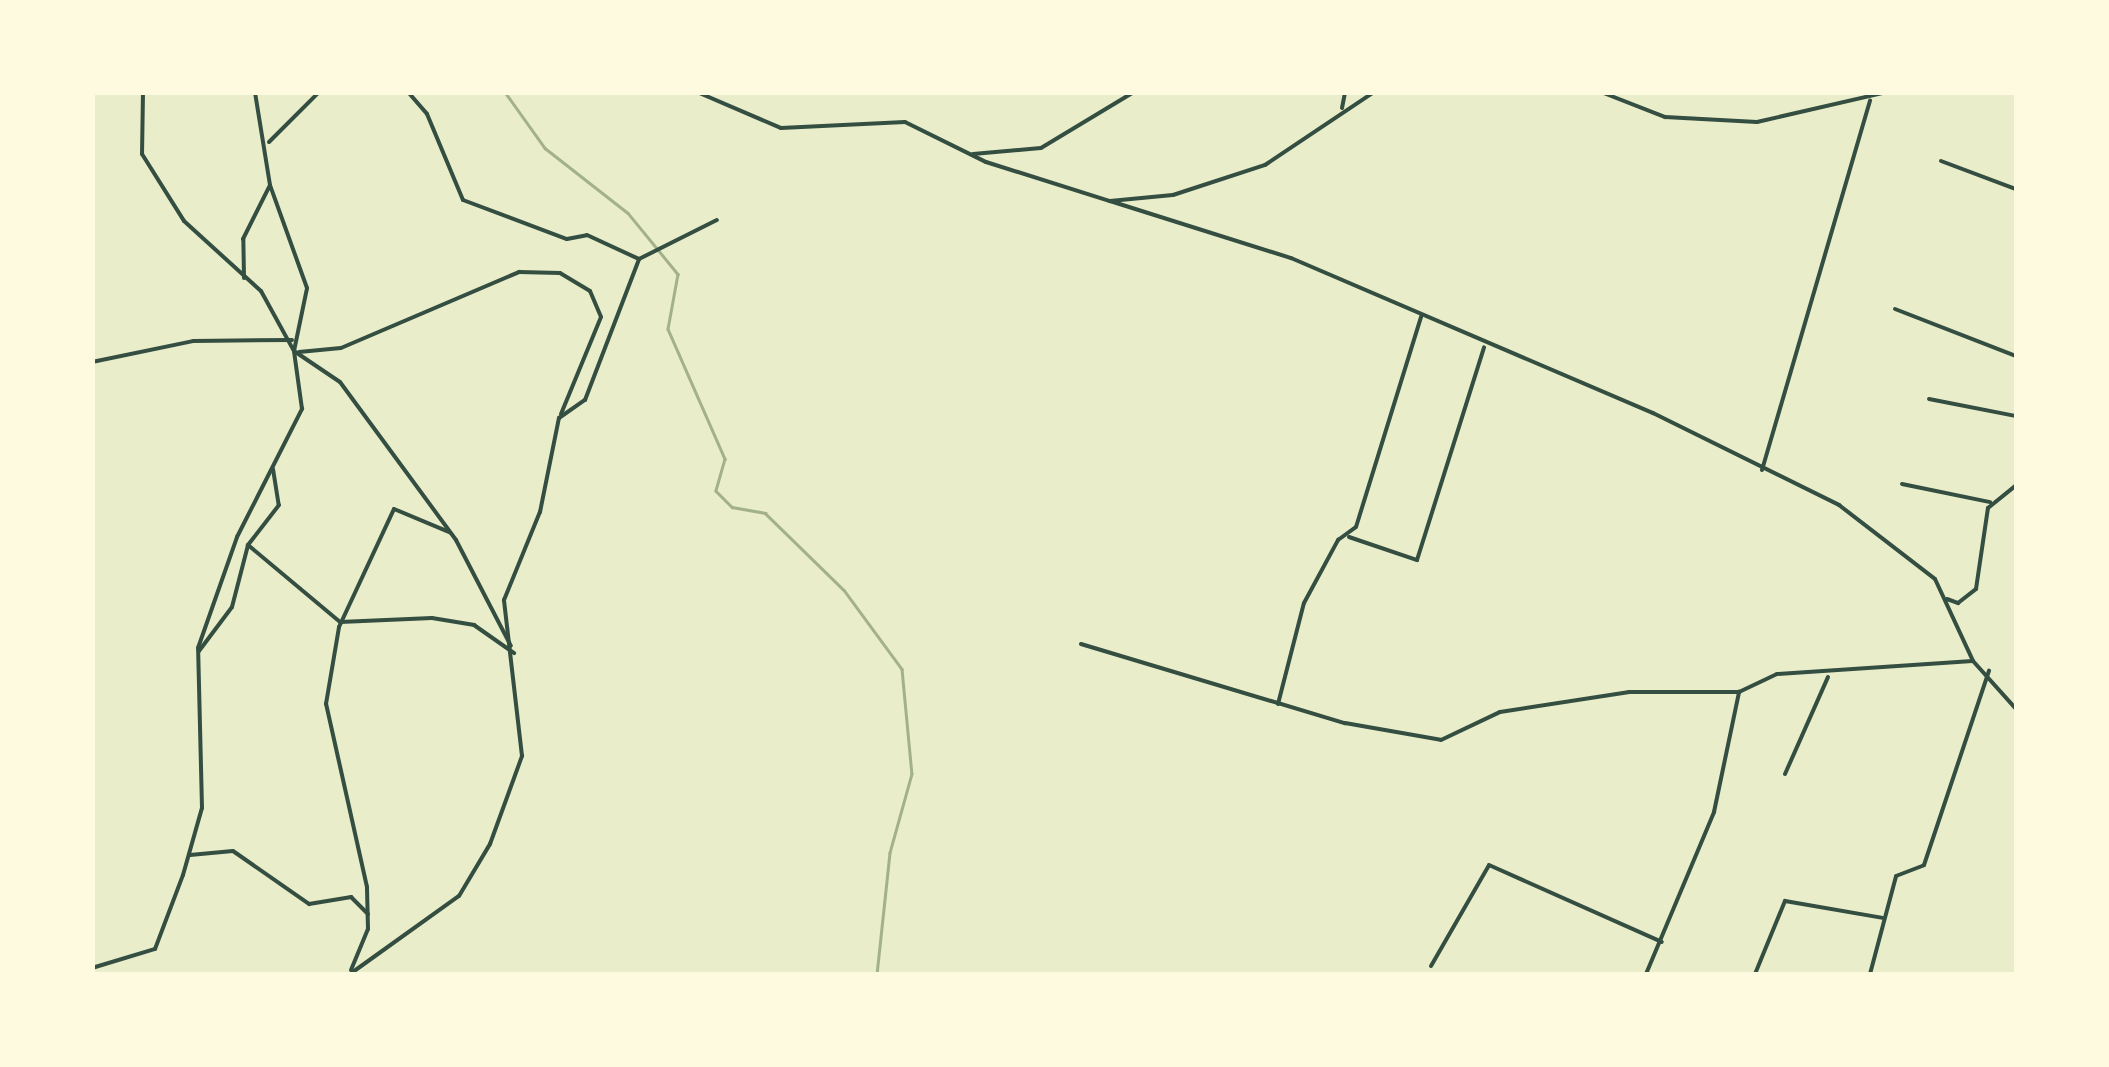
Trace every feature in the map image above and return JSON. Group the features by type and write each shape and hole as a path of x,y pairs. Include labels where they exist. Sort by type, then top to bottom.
{"street":[{"path":"92,968 155,949 202,808 198,651 236,537 302,409 292,340 244,278 184,221 142,154 143,92"},
{"path":"254,92 269,142 270,185 307,288 294,352"},
{"path":"269,142 319,92"},
{"path":"408,92 427,114 463,200 567,239 588,234 639,259"},
{"path":"697,92 781,128 905,122 968,155 1291,258 1484,347 1653,413 1871,526 1919,562 1945,599 1973,661 1989,671 2016,708"},
{"path":"968,155 1041,148 1134,92"},
{"path":"1342,108 1345,92"},
{"path":"1110,201 1173,195 1266,165 1342,108 1374,92"},
{"path":"1601,92 1666,117 1757,122 1870,100 1887,92"},
{"path":"1762,470 1870,100"},
{"path":"1941,161 2016,189"},
{"path":"244,278 243,239 270,185"},
{"path":"560,418 584,400 639,259 717,220"},
{"path":"294,352 341,348 519,272 560,272 590,291 601,317 560,418 540,512 504,600 514,653 522,756 490,844 460,896 350,974"},
{"path":"1895,309 2016,356"},
{"path":"1278,704 1304,603 1348,537 1421,318"},
{"path":"92,362 193,341 292,340"},
{"path":"1348,537 1417,560 1484,347"},
{"path":"294,352 340,382 451,533 514,653"},
{"path":"1929,399 2016,416"},
{"path":"198,651 232,607 248,545 279,506 272,467"},
{"path":"1902,484 1991,502 2016,486"},
{"path":"1945,599 1958,603 1976,589 1991,502"},
{"path":"350,974 368,914 354,800 326,704 340,622 394,509 451,533"},
{"path":"248,545 340,622 446,620 474,626 514,653"},
{"path":"1081,644 1278,704 1440,740 1500,712 1692,686 1739,692 1777,674 1828,677 1973,661"},
{"path":"1870,974 1896,876 1924,864 1989,671"},
{"path":"1785,774 1828,677"},
{"path":"1646,974 1714,812 1739,692"},
{"path":"189,855 232,851 309,904 351,897 368,914"},
{"path":"1431,966 1489,866 1662,942"},
{"path":"1755,974 1785,901 1883,918"}],"waterway":[{"path":"505,92 545,148 628,213 678,274 668,329 725,459 716,491 732,507 765,513 844,590 902,669 912,774 890,853 877,974"}]}
